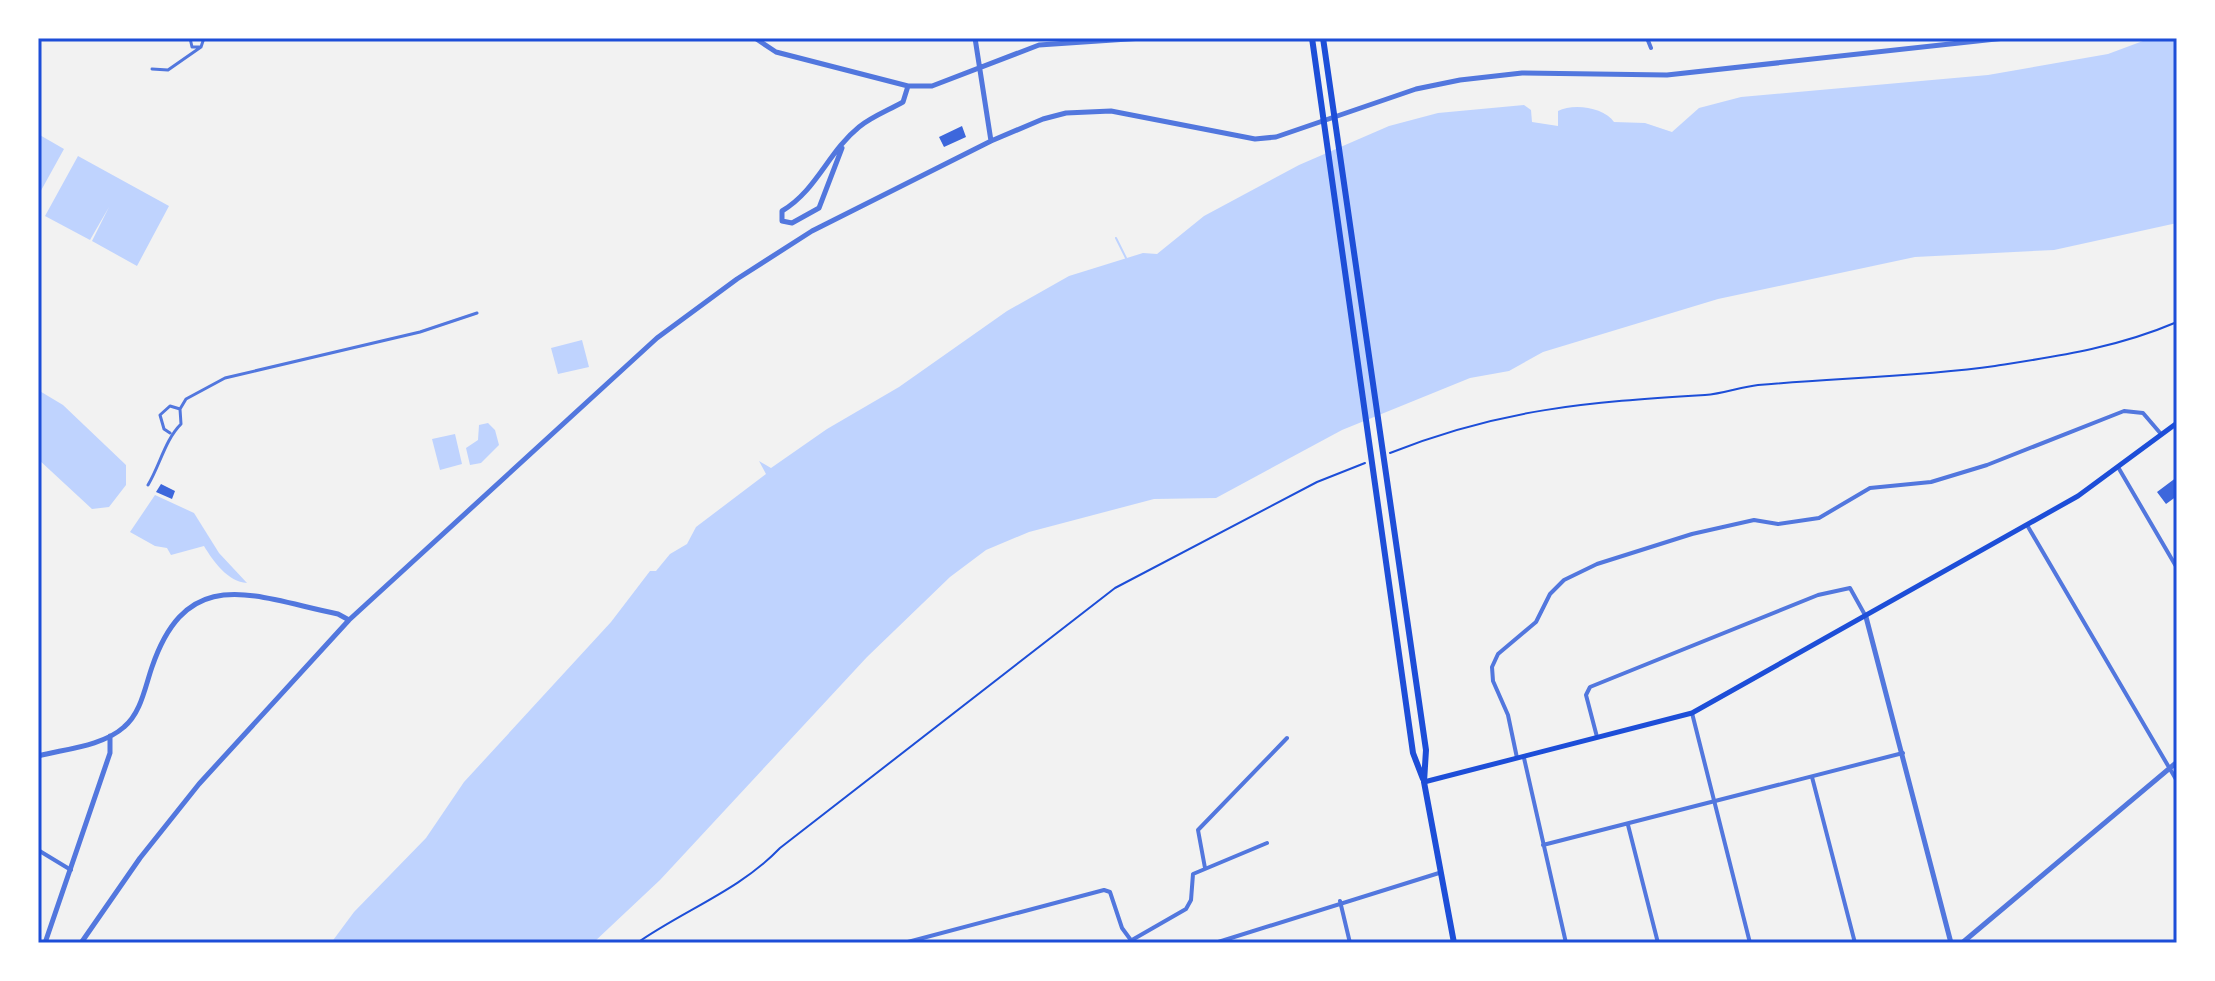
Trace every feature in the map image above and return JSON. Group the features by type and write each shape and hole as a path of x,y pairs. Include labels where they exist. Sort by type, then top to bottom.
{"main road":[{"path":"1312,38 1413,753 1424,782 1454,943"},
{"path":"1323,38 1426,750 1424,782"},
{"path":"1424,782 1692,713 2078,496 2177,423"}],"street":[{"path":"190,38 192,47 201,47"},
{"path":"152,69 168,70 201,47 204,38"},
{"path":"755,38 776,52 908,86 932,86 1022,49 1092,40 1143,38"},
{"path":"975,38 991,141"},
{"path":"1647,38 1651,48"},
{"path":"81,943 140,858 199,784 349,620 657,338 737,279 812,231 991,141 1043,119 1092,111 1133,114 1239,138 1276,137 1416,89 1460,80 1522,73 1667,75 2005,38"},
{"path":"842,148 819,208 792,223 782,221 782,211 802,199 842,148 860,126 903,102 908,86"},
{"path":"148,485 163,457 170,433 181,424 180,409 186,399 225,378 420,332 477,313"},
{"path":"170,433 164,429 160,415 170,406 180,409"},
{"path":"1566,943 1521,759 1508,715 1493,681 1492,667 1498,654 1536,622 1550,594 1564,580 1597,564 1692,534 1754,520 1786,524 1819,518 1870,488 1931,482 1987,465 2124,411 2143,413 2161,434"},
{"path":"2118,467 2177,568"},
{"path":"2027,525 2177,781"},
{"path":"1598,739 1586,695 1590,687 1818,595 1850,588 1866,617 1951,943"},
{"path":"38,756 110,736 133,717 161,640 174,620 192,605 222,595 255,595 338,614 349,620"},
{"path":"1692,713 1750,943"},
{"path":"45,943 110,753 110,736"},
{"path":"1205,868 1197,831 1287,738"},
{"path":"1543,845 1903,753"},
{"path":"1962,943 2177,762"},
{"path":"1812,777 1855,943"},
{"path":"1628,825 1658,943"},
{"path":"904,943 1104,890 1110,892 1122,928 1132,942 1186,909 1191,900 1191,878 1205,868 1267,843"},
{"path":"38,850 71,870"},
{"path":"1215,943 1340,901 1439,873"},
{"path":"1340,901 1350,943"}],"path":[{"path":"1380,457 1474,422 1537,409 1614,399 1704,395 1757,385 1908,377 2065,357 2177,322"},
{"path":"637,943 678,914 756,873 780,848 1115,588 1317,482 1366,462"}],"water":[{"path":"2151,38 2177,38 2177,223 2054,250 1915,257 1718,299 1543,352 1509,371 1470,378 1342,430 1216,498 1154,499 1029,532 986,550 950,577 867,657 660,880 593,943 331,943 354,912 426,838 464,782 611,622 650,571 656,571 670,554 687,544 696,527 766,474 759,461 771,468 827,429 899,387 1007,311 1069,276 1143,253 1157,254 1204,216 1299,165 1389,126 1438,113 1524,105 1531,110 1532,122 1558,126 1558,111 1580,107 1603,113 1614,122 1645,123 1672,132 1699,108 1741,97 1988,75 2108,54"},
{"path":"38,134 64,149 38,196"},
{"path":"78,156 169,206 137,266 92,241 109,207 90,240 45,216"},
{"path":"582,340 589,367 558,374 551,348"},
{"path":"38,390 63,405 126,465 126,485 109,507 92,509 38,459"},
{"path":"488,423 495,430 499,445 481,463 470,465 466,448 478,440 479,425"},
{"path":"455,434 462,464 440,470 432,439"},
{"path":"155,495 194,513 219,553 247,583 227,575 204,546 171,555 167,548 155,546 130,532"}],"building":[{"path":"962,126 966,137 944,147 939,137"},
{"path":"2177,477 2177,496 2166,504 2157,492"},
{"path":"161,484 175,491 172,499 156,492"}],"waterway":[{"path":"1116,238 1126,258"}]}
